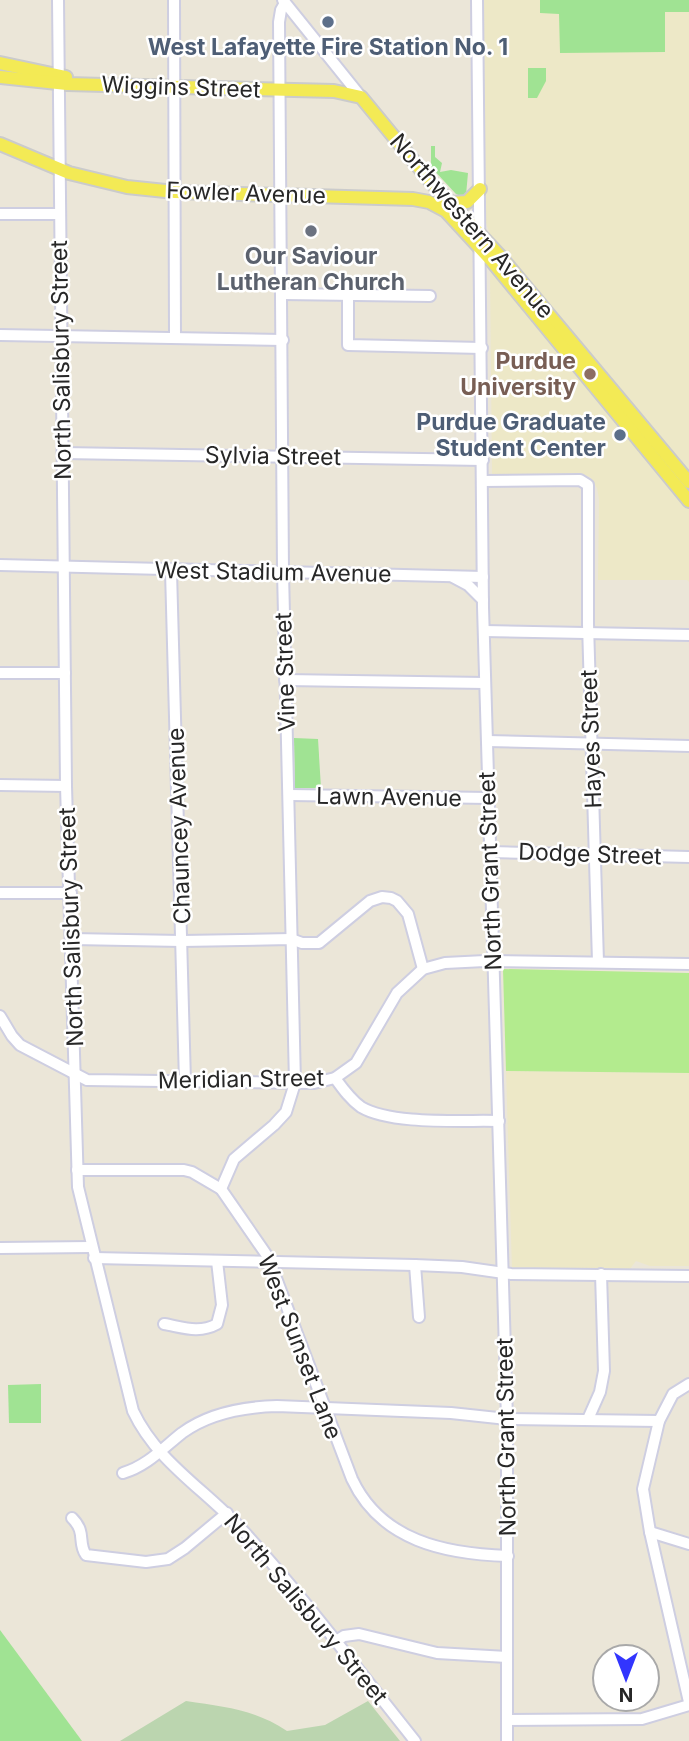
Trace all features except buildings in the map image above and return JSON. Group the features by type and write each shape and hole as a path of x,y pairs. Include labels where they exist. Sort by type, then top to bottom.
{"main road":[{"path":"0,63 59,80"},
{"path":"0,77 59,80"},
{"name":"Wiggins Street","path":"59,80 107,85 334,91 361,97"},
{"name":"Northwestern Avenue","path":"361,97 451,203 689,501"},
{"name":"Fowler Avenue","path":"0,144 59,170 127,187 175,192 413,199 429,202 446,211 481,242"},
{"path":"413,199 428,192 431,182"},
{"path":"451,203 467,202 480,189"},
{"name":"Northwestern Avenue","path":"481,242 689,482"}],"street":[{"name":"North Salisbury Street","path":"58,0 66,786 78,1197 133,1411 145,1433 159,1452 227,1513 336,1641 415,1741"},
{"path":"174,0 175,338"},
{"name":"North Grant Street","path":"477,0 483,600 507,1419 507,1741"},
{"name":"Vine Street","path":"221,1189 234,1159 286,1112 295,1083 283,572 279,19 284,2"},
{"name":"Northwestern Avenue","path":"284,2 361,97"},
{"path":"0,214 60,214"},
{"path":"282,294 430,296"},
{"path":"348,295 348,345 482,348"},
{"path":"0,335 283,340"},
{"name":"Sylvia Street","path":"63,453 482,460"},
{"name":"Hayes Street","path":"483,481 584,481 589,487 588,632 598,962"},
{"name":"West Stadium Avenue","path":"0,565 483,577"},
{"name":"Chauncey Avenue","path":"171,571 185,1082"},
{"path":"450,576 468,586 483,600"},
{"path":"484,631 689,635"},
{"path":"0,673 65,673"},
{"path":"285,680 485,683"},
{"path":"487,741 689,746"},
{"path":"0,785 66,786"},
{"name":"Lawn Avenue","path":"290,795 489,798"},
{"name":"Dodge Street","path":"490,852 689,857"},
{"path":"0,893 71,893"},
{"path":"72,939 291,939 302,943 319,943 370,901 382,897 397,901 408,914 423,969 445,963 492,961 689,964"},
{"name":"Meridian Street","path":"0,1016 20,1045 87,1080 295,1083 326,1081 345,1073 363,1054 397,993 423,969"},
{"path":"335,1078 353,1101 374,1113 397,1118 499,1121"},
{"name":"West Sunset Lane","path":"77,1170 184,1170 221,1189 271,1262 359,1494 374,1514 399,1531 438,1547 466,1553 508,1556"},
{"path":"0,1248 217,1261 462,1267 503,1274 689,1276"},
{"path":"163,1324 206,1330 217,1324 222,1305 217,1261"},
{"path":"415,1265 419,1317"},
{"path":"588,1419 600,1392 604,1371 601,1274"},
{"path":"508,1720 642,1719 689,1703 650,1532 644,1482 659,1421 673,1394 689,1384"},
{"path":"123,1473 140,1466 198,1424 238,1410 277,1405 451,1413 507,1419 659,1421"},
{"path":"72,1518 82,1531 82,1548 86,1555 146,1562 175,1556 227,1513"},
{"path":"650,1532 689,1544"},
{"path":"336,1641 344,1636 359,1634 437,1653 507,1657"}],"shaded area":[{"name":"Purdue University","path":"482,0 689,0 689,582 598,580 599,499 597,488 590,477 492,474 490,273 494,271 492,240 486,223"},
{"path":"506,1071 689,1073 689,1266 650,1266 636,1261 629,1270 512,1270"}],"green space":[{"path":"540,0 689,0 689,12 665,12 665,52 560,53 559,14 540,13"},
{"path":"528,68 546,68 546,81 537,98 528,98"},
{"path":"431,146 435,146 435,157 442,163 440,172 451,170 468,173 466,195 456,194 431,167"},
{"path":"294,738 318,739 321,788 295,788"},
{"path":"503,969 689,973 689,1073 506,1071"},
{"path":"41,1384 41,1423 9,1423 8,1385"},
{"path":"0,1630 82,1741 0,1741"},
{"path":"186,1701 251,1713 287,1731 325,1725 368,1701 400,1741 120,1741"}],"place":[{"name":"West Lafayette Fire Station No. 1","path":"328,22"},
{"name":"Our Saviour Lutheran Church","path":"311,231"},
{"name":"Purdue University","path":"590,374"},
{"name":"Purdue Graduate Student Center","path":"620,435"}]}
